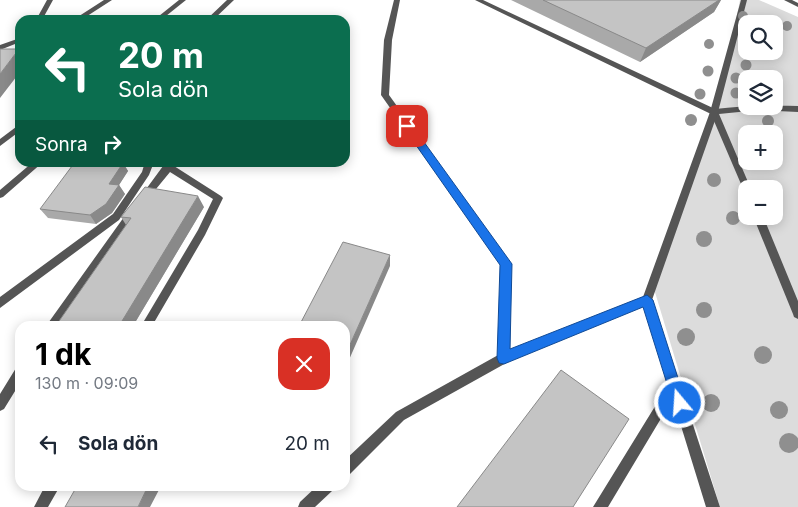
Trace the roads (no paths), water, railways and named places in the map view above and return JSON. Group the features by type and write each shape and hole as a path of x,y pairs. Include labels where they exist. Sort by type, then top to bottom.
{"street":[{"path":"42,15 50,0"},
{"path":"84,15 109,0"},
{"path":"164,15 183,0"},
{"path":"214,15 231,0"},
{"path":"397,0 388,40 385,96 506,264 504,358"},
{"path":"478,0 714,112 758,107 798,109"},
{"path":"713,507 647,300 714,112 744,0"},
{"path":"787,0 798,5"},
{"path":"0,48 15,42"},
{"path":"714,112 743,180"},
{"path":"0,144 15,131"},
{"path":"0,194 34,167"},
{"path":"0,303 116,217 148,167"},
{"path":"55,321 113,238 168,167"},
{"path":"149,321 202,232 218,198 173,167"},
{"path":"762,225 798,314"},
{"path":"350,464 400,416 504,358 647,300"},
{"path":"0,405 15,380"},
{"path":"600,507 674,386"},
{"path":"41,507 50,491"},
{"path":"305,507 322,491"}]}
